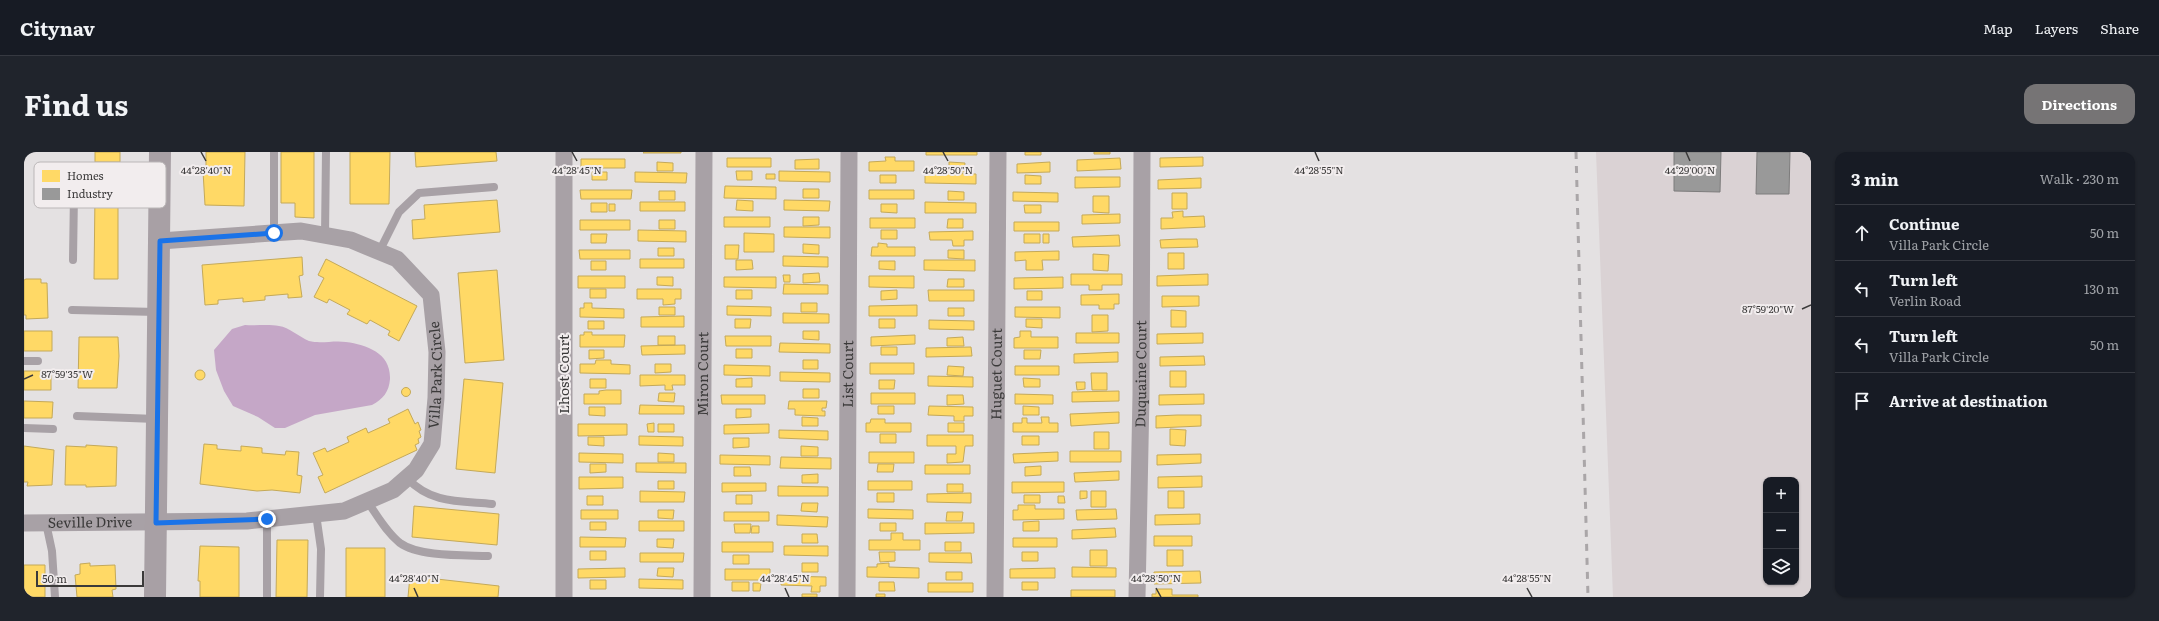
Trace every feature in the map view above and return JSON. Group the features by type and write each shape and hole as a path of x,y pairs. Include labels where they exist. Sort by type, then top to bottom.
{"street":[{"path":"160,152 160,162"},
{"name":"Lhost Court","path":"564,152 564,597"},
{"name":"Miron Court","path":"702,597 704,152"},
{"name":"List Court","path":"847,597 849,152"},
{"name":"Huguet Court","path":"995,597 998,152"},
{"name":"Duquaine Court","path":"1137,597 1141,395 1142,152"},
{"path":"155,597 161,208"},
{"name":"Villa Park Circle","path":"156,523 267,519 344,511 393,490 416,470 432,444 436,398 437,352 431,295 397,259 351,240 301,231 160,241"},
{"name":"Seville Drive","path":"24,523 156,523"}],"lane":[{"path":"274,152 274,233"},
{"path":"325,235 326,152"},
{"path":"380,252 399,212 419,193 494,187"},
{"path":"73,260 74,208"},
{"path":"72,310 159,312"},
{"path":"24,361 38,361"},
{"path":"77,416 157,419"},
{"path":"24,428 53,429"},
{"path":"407,478 415,487 427,495 440,499 492,504"},
{"path":"367,501 383,525 400,543 415,549 432,552 488,556"},
{"path":"316,514 321,549 320,597"},
{"path":"267,519 267,597"},
{"path":"46,523 52,552 55,597"}],"shaded area":[{"path":"1596,152 1811,152 1811,597 1613,597"},
{"path":"245,325 279,326 286,328 309,341 346,342 369,348 382,357 389,370 390,379 387,391 382,398 372,405 315,415 285,428 275,428 258,417 233,406 224,391 216,370 214,350 232,329"}],"building: Homes":[{"path":"95,152 120,152 120,162 95,162"},
{"path":"206,152 245,152 244,206 205,205 203,171 206,171"},
{"path":"281,152 314,152 314,218 295,217 295,203 281,203"},
{"path":"350,152 390,152 389,204 350,204"},
{"path":"415,152 496,152 497,161 416,167"},
{"path":"681,152 681,153 643,153"},
{"path":"926,152 977,152 977,155 926,155"},
{"path":"1025,152 1041,152 1041,155 1025,155"},
{"path":"1094,152 1110,152 1110,154 1094,154"},
{"path":"885,157 895,157 895,161 914,161 914,171 869,171 869,162 886,161"},
{"path":"1203,157 1203,166 1160,167 1160,158"},
{"path":"727,158 771,158 771,167 727,167"},
{"path":"1120,158 1121,169 1077,171 1077,160"},
{"path":"581,159 625,159 625,168 581,168"},
{"path":"819,159 819,169 795,169 795,160"},
{"path":"657,162 673,163 673,171 657,171"},
{"path":"949,162 965,163 964,172 949,172"},
{"path":"1050,162 1050,172 1017,173 1017,164"},
{"path":"736,171 752,171 752,180 737,180"},
{"path":"779,171 830,172 830,182 779,181"},
{"path":"592,172 607,172 607,180 592,180"},
{"path":"635,172 687,173 686,183 635,182"},
{"path":"925,173 976,174 976,184 925,183"},
{"path":"766,174 775,174 775,179 766,179"},
{"path":"880,175 896,175 896,183 880,183"},
{"path":"1025,175 1041,176 1041,184 1025,184"},
{"path":"1075,177 1120,177 1120,187 1075,188"},
{"path":"1201,178 1201,188 1158,189 1158,180"},
{"path":"725,186 776,187 776,199 724,198"},
{"path":"803,189 819,189 819,198 803,198"},
{"path":"580,190 632,190 631,199 581,199"},
{"path":"869,190 914,190 914,199 869,199"},
{"path":"659,191 675,191 675,200 659,200"},
{"path":"948,191 964,192 964,200 948,200"},
{"path":"1013,192 1058,193 1058,202 1013,201"},
{"path":"1172,193 1187,193 1187,209 1172,209"},
{"path":"1093,196 1109,196 1109,213 1093,212"},
{"path":"497,200 500,232 413,239 412,220 425,219 424,205"},
{"path":"737,200 753,201 753,211 736,210"},
{"path":"784,200 830,201 829,211 784,210"},
{"path":"640,202 685,202 685,211 640,211"},
{"path":"925,202 976,203 976,213 925,213"},
{"path":"591,203 607,203 607,212 591,212"},
{"path":"609,204 615,204 615,211 609,211"},
{"path":"881,204 897,204 897,213 881,212"},
{"path":"1024,205 1041,205 1041,213 1025,213"},
{"path":"95,208 118,208 118,279 94,279"},
{"path":"1183,211 1183,217 1204,216 1205,227 1161,229 1161,218 1173,218 1172,212"},
{"path":"1120,214 1120,223 1082,224 1082,215"},
{"path":"724,217 770,217 770,227 724,227"},
{"path":"803,217 819,217 819,225 803,226"},
{"path":"870,218 915,218 915,228 870,228"},
{"path":"948,219 963,219 963,228 947,228"},
{"path":"580,220 630,220 630,230 580,230"},
{"path":"659,220 675,220 675,229 659,229"},
{"path":"1014,222 1059,222 1059,231 1014,231"},
{"path":"784,227 830,227 830,238 784,237"},
{"path":"638,230 686,231 686,242 638,241"},
{"path":"881,230 897,230 897,239 881,239"},
{"path":"973,231 973,240 964,240 964,246 953,246 952,240 930,240 929,232"},
{"path":"744,233 774,234 774,252 744,252"},
{"path":"591,234 607,234 606,243 591,243"},
{"path":"1024,234 1040,234 1040,243 1024,243"},
{"path":"1043,234 1049,234 1049,243 1043,243"},
{"path":"1119,235 1120,246 1073,247 1072,237"},
{"path":"1197,239 1198,247 1161,248 1160,240"},
{"path":"878,243 887,244 887,247 915,247 915,256 871,256 872,247 878,247"},
{"path":"803,244 819,245 819,254 803,253"},
{"path":"725,245 739,245 738,259 725,259"},
{"path":"658,248 674,248 674,256 658,256"},
{"path":"579,250 630,250 630,259 580,259"},
{"path":"948,250 964,250 964,259 948,258"},
{"path":"1059,251 1059,260 1042,260 1043,270 1026,270 1026,260 1015,261 1015,252"},
{"path":"1168,253 1184,253 1184,269 1168,269"},
{"path":"1093,254 1109,255 1108,271 1093,270"},
{"path":"783,256 828,257 828,267 783,266"},
{"path":"302,257 303,275 299,276 302,297 288,298 288,294 265,296 265,300 243,302 243,298 218,300 218,304 205,305 202,265"},
{"path":"326,259 417,306 399,341 388,335 390,331 370,320 367,324 347,314 350,310 329,299 327,303 314,297 324,278 318,275"},
{"path":"640,259 684,259 684,268 640,268"},
{"path":"736,260 752,260 753,269 736,270"},
{"path":"924,260 975,260 975,271 924,270"},
{"path":"591,261 606,261 606,270 591,270"},
{"path":"879,261 895,261 895,270 879,269"},
{"path":"497,270 504,360 465,363 458,273"},
{"path":"819,273 820,282 803,283 803,274"},
{"path":"1071,274 1122,274 1122,285 1102,285 1102,290 1089,290 1089,285 1071,285"},
{"path":"1208,274 1208,285 1157,286 1157,276"},
{"path":"783,275 790,275 790,282 784,282"},
{"path":"578,276 625,276 625,288 578,288"},
{"path":"869,276 914,276 914,288 869,287"},
{"path":"657,277 673,277 673,286 657,285"},
{"path":"724,277 776,277 776,288 724,287"},
{"path":"1063,277 1063,288 1014,289 1014,278"},
{"path":"41,279 41,283 47,283 48,318 26,319 26,315 24,315 24,280"},
{"path":"948,279 964,279 964,287 947,287"},
{"path":"784,284 828,285 828,294 783,294"},
{"path":"590,289 606,289 606,298 590,298"},
{"path":"637,289 681,289 681,299 675,299 675,304 663,305 663,299 637,299"},
{"path":"736,290 752,290 752,299 736,299"},
{"path":"897,290 897,299 881,300 881,291"},
{"path":"928,290 974,290 974,301 929,301"},
{"path":"1027,291 1042,291 1042,300 1027,300"},
{"path":"1119,294 1119,304 1114,304 1114,309 1099,309 1099,305 1081,305 1081,295"},
{"path":"1162,296 1199,296 1199,306 1162,307"},
{"path":"584,303 592,303 592,308 624,309 624,318 580,317 580,308 584,308"},
{"path":"801,303 817,303 817,312 801,312"},
{"path":"917,305 917,316 869,316 869,306"},
{"path":"727,306 771,307 771,316 727,315"},
{"path":"659,307 675,307 675,315 659,315"},
{"path":"1015,307 1060,307 1060,318 1015,317"},
{"path":"948,308 964,308 964,316 948,316"},
{"path":"1171,310 1186,311 1186,327 1171,327"},
{"path":"783,313 829,314 829,323 783,323"},
{"path":"1092,315 1108,315 1108,331 1092,332"},
{"path":"684,316 684,327 641,327 641,317"},
{"path":"735,319 751,319 750,328 735,328"},
{"path":"879,319 895,319 895,328 879,328"},
{"path":"1026,319 1042,319 1042,328 1026,327"},
{"path":"929,320 974,321 974,330 929,329"},
{"path":"588,321 604,321 604,329 588,329"},
{"path":"24,331 52,331 52,351 24,351"},
{"path":"803,331 819,331 819,340 803,339"},
{"path":"1020,331 1031,331 1031,337 1058,337 1058,348 1014,348 1014,338 1020,337"},
{"path":"584,332 592,332 592,335 625,335 624,347 580,347 580,335 584,335"},
{"path":"1076,333 1119,333 1119,343 1076,343"},
{"path":"1203,333 1203,343 1157,344 1157,334"},
{"path":"915,335 915,344 871,346 871,337"},
{"path":"658,336 675,336 675,345 658,345"},
{"path":"725,336 771,336 771,346 726,346"},
{"path":"79,337 118,337 119,356 117,388 78,388"},
{"path":"963,337 964,346 947,346 947,338"},
{"path":"780,343 830,344 830,353 779,352"},
{"path":"685,345 685,354 642,355 641,346"},
{"path":"881,347 897,347 897,355 881,355"},
{"path":"971,347 972,356 926,357 926,348"},
{"path":"736,349 752,349 752,358 736,358"},
{"path":"589,350 604,350 604,358 589,359"},
{"path":"1024,350 1041,350 1040,359 1024,359"},
{"path":"1118,352 1118,362 1074,363 1074,354"},
{"path":"1204,356 1205,365 1160,366 1160,357"},
{"path":"596,360 611,360 611,364 630,365 630,374 580,373 580,364 595,364"},
{"path":"803,360 818,360 818,369 803,369"},
{"path":"870,363 914,363 914,374 870,374"},
{"path":"655,364 671,364 671,372 655,373"},
{"path":"724,365 770,366 770,376 724,375"},
{"path":"948,366 964,367 963,376 947,375"},
{"path":"1015,366 1059,366 1059,375 1015,375"},
{"path":"198,370 202,370 204,371 204,379 198,380 195,377 195,373"},
{"path":"24,371 51,371 51,390 24,390"},
{"path":"1170,371 1186,371 1186,387 1170,387"},
{"path":"780,372 830,373 830,382 780,381"},
{"path":"1091,373 1107,373 1107,390 1092,390"},
{"path":"640,375 685,375 685,385 672,385 673,390 665,390 665,385 640,386"},
{"path":"928,376 973,377 973,387 928,386"},
{"path":"752,378 752,387 736,387 736,379"},
{"path":"1023,378 1040,379 1040,387 1024,387"},
{"path":"464,379 503,383 495,473 456,469"},
{"path":"590,379 606,379 606,388 590,388"},
{"path":"879,380 895,380 894,389 879,389"},
{"path":"1076,382 1085,382 1085,389 1077,390"},
{"path":"404,388 408,388 410,392 408,396 404,396 402,394 402,390"},
{"path":"803,389 819,389 819,398 803,398"},
{"path":"621,390 621,404 584,404 584,394 599,394 599,391"},
{"path":"1119,391 1119,401 1072,402 1072,392"},
{"path":"659,393 675,393 674,402 658,401"},
{"path":"871,393 915,393 915,404 871,404"},
{"path":"1015,394 1053,395 1053,404 1015,404"},
{"path":"1204,394 1204,404 1159,405 1159,395"},
{"path":"721,395 765,395 765,404 722,404"},
{"path":"947,395 963,395 964,404 947,405"},
{"path":"24,401 53,402 52,418 24,418"},
{"path":"789,401 827,401 826,408 822,408 822,411 825,411 825,416 795,415 795,409 788,409"},
{"path":"640,405 684,406 684,414 639,414"},
{"path":"878,406 894,406 894,414 878,414"},
{"path":"929,406 973,407 973,416 964,416 964,421 954,421 954,416 928,415"},
{"path":"1023,406 1039,407 1039,415 1023,415"},
{"path":"589,407 605,407 605,416 589,415"},
{"path":"408,409 415,424 418,422 421,430 419,431 421,437 418,439 419,443 415,445 417,450 325,493 318,477 323,475 313,453 325,448 327,452 349,442 347,437 366,428 368,433 390,423 388,419"},
{"path":"736,409 751,409 751,417 736,418"},
{"path":"1119,412 1119,423 1071,426 1070,414"},
{"path":"1201,415 1201,426 1156,428 1156,416"},
{"path":"802,417 818,418 818,426 802,426"},
{"path":"1041,417 1049,417 1049,423 1058,423 1058,432 1013,432 1013,423 1022,423 1022,418 1027,418 1027,423 1042,423"},
{"path":"871,419 885,419 885,423 911,423 911,432 866,432 866,423 870,423"},
{"path":"654,423 654,432 648,432 647,424"},
{"path":"948,423 964,423 964,432 948,432"},
{"path":"578,424 627,424 627,435 578,436"},
{"path":"658,424 674,424 674,432 658,432"},
{"path":"769,424 769,433 724,434 724,425"},
{"path":"1170,429 1186,430 1185,446 1170,445"},
{"path":"779,430 828,431 828,440 779,438"},
{"path":"1094,432 1109,432 1109,449 1094,449"},
{"path":"880,434 896,434 896,443 880,443"},
{"path":"927,435 973,435 973,446 965,446 963,462 947,463 947,454 956,454 956,446 927,446"},
{"path":"639,436 683,437 683,446 639,445"},
{"path":"1022,436 1039,436 1039,445 1022,445"},
{"path":"588,437 604,437 604,446 588,445"},
{"path":"733,438 749,438 749,447 733,448"},
{"path":"204,444 217,445 217,449 241,451 241,446 262,448 262,453 285,455 286,451 299,452 297,475 302,476 300,493 272,490 257,491 200,484"},
{"path":"86,445 117,447 116,486 86,487 86,485 65,485 66,446 86,447"},
{"path":"24,446 54,450 52,485 27,486 28,482 24,482"},
{"path":"801,446 818,447 818,456 801,456"},
{"path":"1070,451 1121,451 1121,462 1070,462"},
{"path":"869,452 914,452 914,463 869,463"},
{"path":"1058,452 1058,461 1014,463 1013,454"},
{"path":"579,453 623,454 623,463 579,462"},
{"path":"658,453 674,454 674,462 658,462"},
{"path":"1201,454 1201,463 1157,465 1157,455"},
{"path":"720,455 770,456 770,465 720,464"},
{"path":"781,457 831,458 831,469 780,468"},
{"path":"636,463 686,463 686,473 636,472"},
{"path":"590,464 606,464 606,472 590,473"},
{"path":"878,464 894,464 893,472 877,472"},
{"path":"925,465 970,465 970,474 925,474"},
{"path":"1041,466 1041,475 1025,476 1025,467"},
{"path":"734,467 750,467 751,476 734,476"},
{"path":"1119,471 1119,480 1075,482 1074,473"},
{"path":"818,474 818,483 802,483 802,475"},
{"path":"1202,476 1202,487 1158,488 1158,477"},
{"path":"579,477 623,477 623,488 579,489"},
{"path":"658,481 674,481 674,489 658,489"},
{"path":"868,481 912,481 912,490 868,490"},
{"path":"1012,482 1064,482 1064,492 1012,493"},
{"path":"722,483 766,483 766,491 722,492"},
{"path":"947,484 963,484 963,492 947,492"},
{"path":"778,486 828,487 828,496 778,496"},
{"path":"640,491 685,492 684,502 640,502"},
{"path":"1080,491 1087,491 1087,498 1080,499"},
{"path":"1091,491 1106,491 1106,507 1091,507"},
{"path":"1168,491 1184,491 1184,508 1168,508"},
{"path":"877,493 894,493 894,502 877,502"},
{"path":"971,493 971,503 927,502 927,494"},
{"path":"736,495 752,495 752,504 736,504"},
{"path":"1024,495 1040,495 1040,503 1024,503"},
{"path":"587,496 603,496 603,505 587,505"},
{"path":"1058,496 1064,496 1065,503 1058,503"},
{"path":"802,503 818,503 817,512 801,511"},
{"path":"1018,505 1035,505 1035,509 1064,509 1064,519 1013,520 1013,510 1018,510"},
{"path":"414,506 499,514 497,545 412,537"},
{"path":"868,509 913,510 913,519 868,518"},
{"path":"1116,509 1117,519 1077,520 1076,510"},
{"path":"581,510 618,510 618,519 581,519"},
{"path":"658,510 674,510 673,519 658,518"},
{"path":"724,512 769,512 769,521 724,521"},
{"path":"947,512 963,512 962,521 946,521"},
{"path":"1200,514 1200,524 1155,525 1155,515"},
{"path":"777,515 828,517 827,527 777,525"},
{"path":"639,521 684,521 684,531 639,531"},
{"path":"1039,521 1039,531 1023,531 1023,522"},
{"path":"590,522 606,522 606,530 590,530"},
{"path":"880,523 896,523 896,531 880,531"},
{"path":"925,523 974,523 974,533 925,534"},
{"path":"734,524 751,524 750,533 735,533"},
{"path":"752,526 759,526 759,533 751,533"},
{"path":"1115,528 1116,537 1072,539 1072,530"},
{"path":"891,533 903,533 903,540 920,540 920,550 869,550 869,540 891,540"},
{"path":"802,534 817,534 818,543 802,543"},
{"path":"1154,536 1192,536 1192,546 1154,546"},
{"path":"580,537 626,538 625,547 580,547"},
{"path":"1013,538 1057,538 1057,547 1013,547"},
{"path":"657,539 674,539 673,548 657,547"},
{"path":"277,540 308,540 307,597 276,597"},
{"path":"722,542 773,542 773,552 722,552"},
{"path":"945,542 961,542 961,551 945,551"},
{"path":"200,546 239,547 239,597 200,597 200,581 198,581"},
{"path":"784,546 828,546 828,556 784,555"},
{"path":"346,548 385,548 385,597 346,597"},
{"path":"1090,550 1107,550 1107,566 1090,566"},
{"path":"1167,550 1183,550 1183,566 1167,566"},
{"path":"590,551 606,551 606,560 590,560"},
{"path":"879,552 895,552 895,561 880,562"},
{"path":"1022,552 1038,552 1038,561 1022,561"},
{"path":"640,553 684,553 683,562 640,562"},
{"path":"929,553 971,553 972,563 929,562"},
{"path":"733,555 749,555 749,564 733,564"},
{"path":"90,563 90,566 115,565 116,589 112,590 113,597 77,597 75,575 80,574 80,564"},
{"path":"802,563 818,563 818,572 802,572"},
{"path":"889,563 889,567 919,568 919,578 867,577 867,567 877,567 877,564"},
{"path":"24,565 45,565 45,597 24,597"},
{"path":"1072,567 1116,568 1116,577 1072,577"},
{"path":"625,568 625,577 578,578 578,569"},
{"path":"658,568 674,568 673,577 657,576"},
{"path":"1055,568 1055,578 1010,578 1010,569"},
{"path":"725,569 770,569 770,580 725,580"},
{"path":"1200,571 1201,583 1154,584 1154,572"},
{"path":"946,572 962,572 962,580 946,580"},
{"path":"410,576 499,586 498,597 408,597"},
{"path":"782,576 826,577 826,586 820,586 820,592 811,592 812,586 781,585"},
{"path":"639,579 683,580 683,589 639,588"},
{"path":"590,580 606,580 606,589 590,589"},
{"path":"732,582 749,582 749,591 732,591"},
{"path":"879,582 894,582 895,591 879,591"},
{"path":"1022,582 1038,582 1038,590 1022,590"},
{"path":"753,583 761,583 760,591 753,591"},
{"path":"928,583 973,583 973,592 928,592"},
{"path":"1156,589 1172,589 1172,595 1198,595 1198,597 1152,597 1152,594 1156,594"},
{"path":"1071,590 1115,590 1115,597 1071,597"},
{"path":"802,594 817,594 817,597 802,597"},
{"path":"876,594 885,594 885,597 876,597"}],"building: Industry":[{"path":"1674,152 1721,152 1720,192 1674,191"},
{"path":"1757,152 1790,152 1789,194 1756,194"}],"railway":[{"path":"1576,152 1588,597"}],"route":[{"path":"267,519 247,521 190,521 156,523 160,241 274,233"}]}
